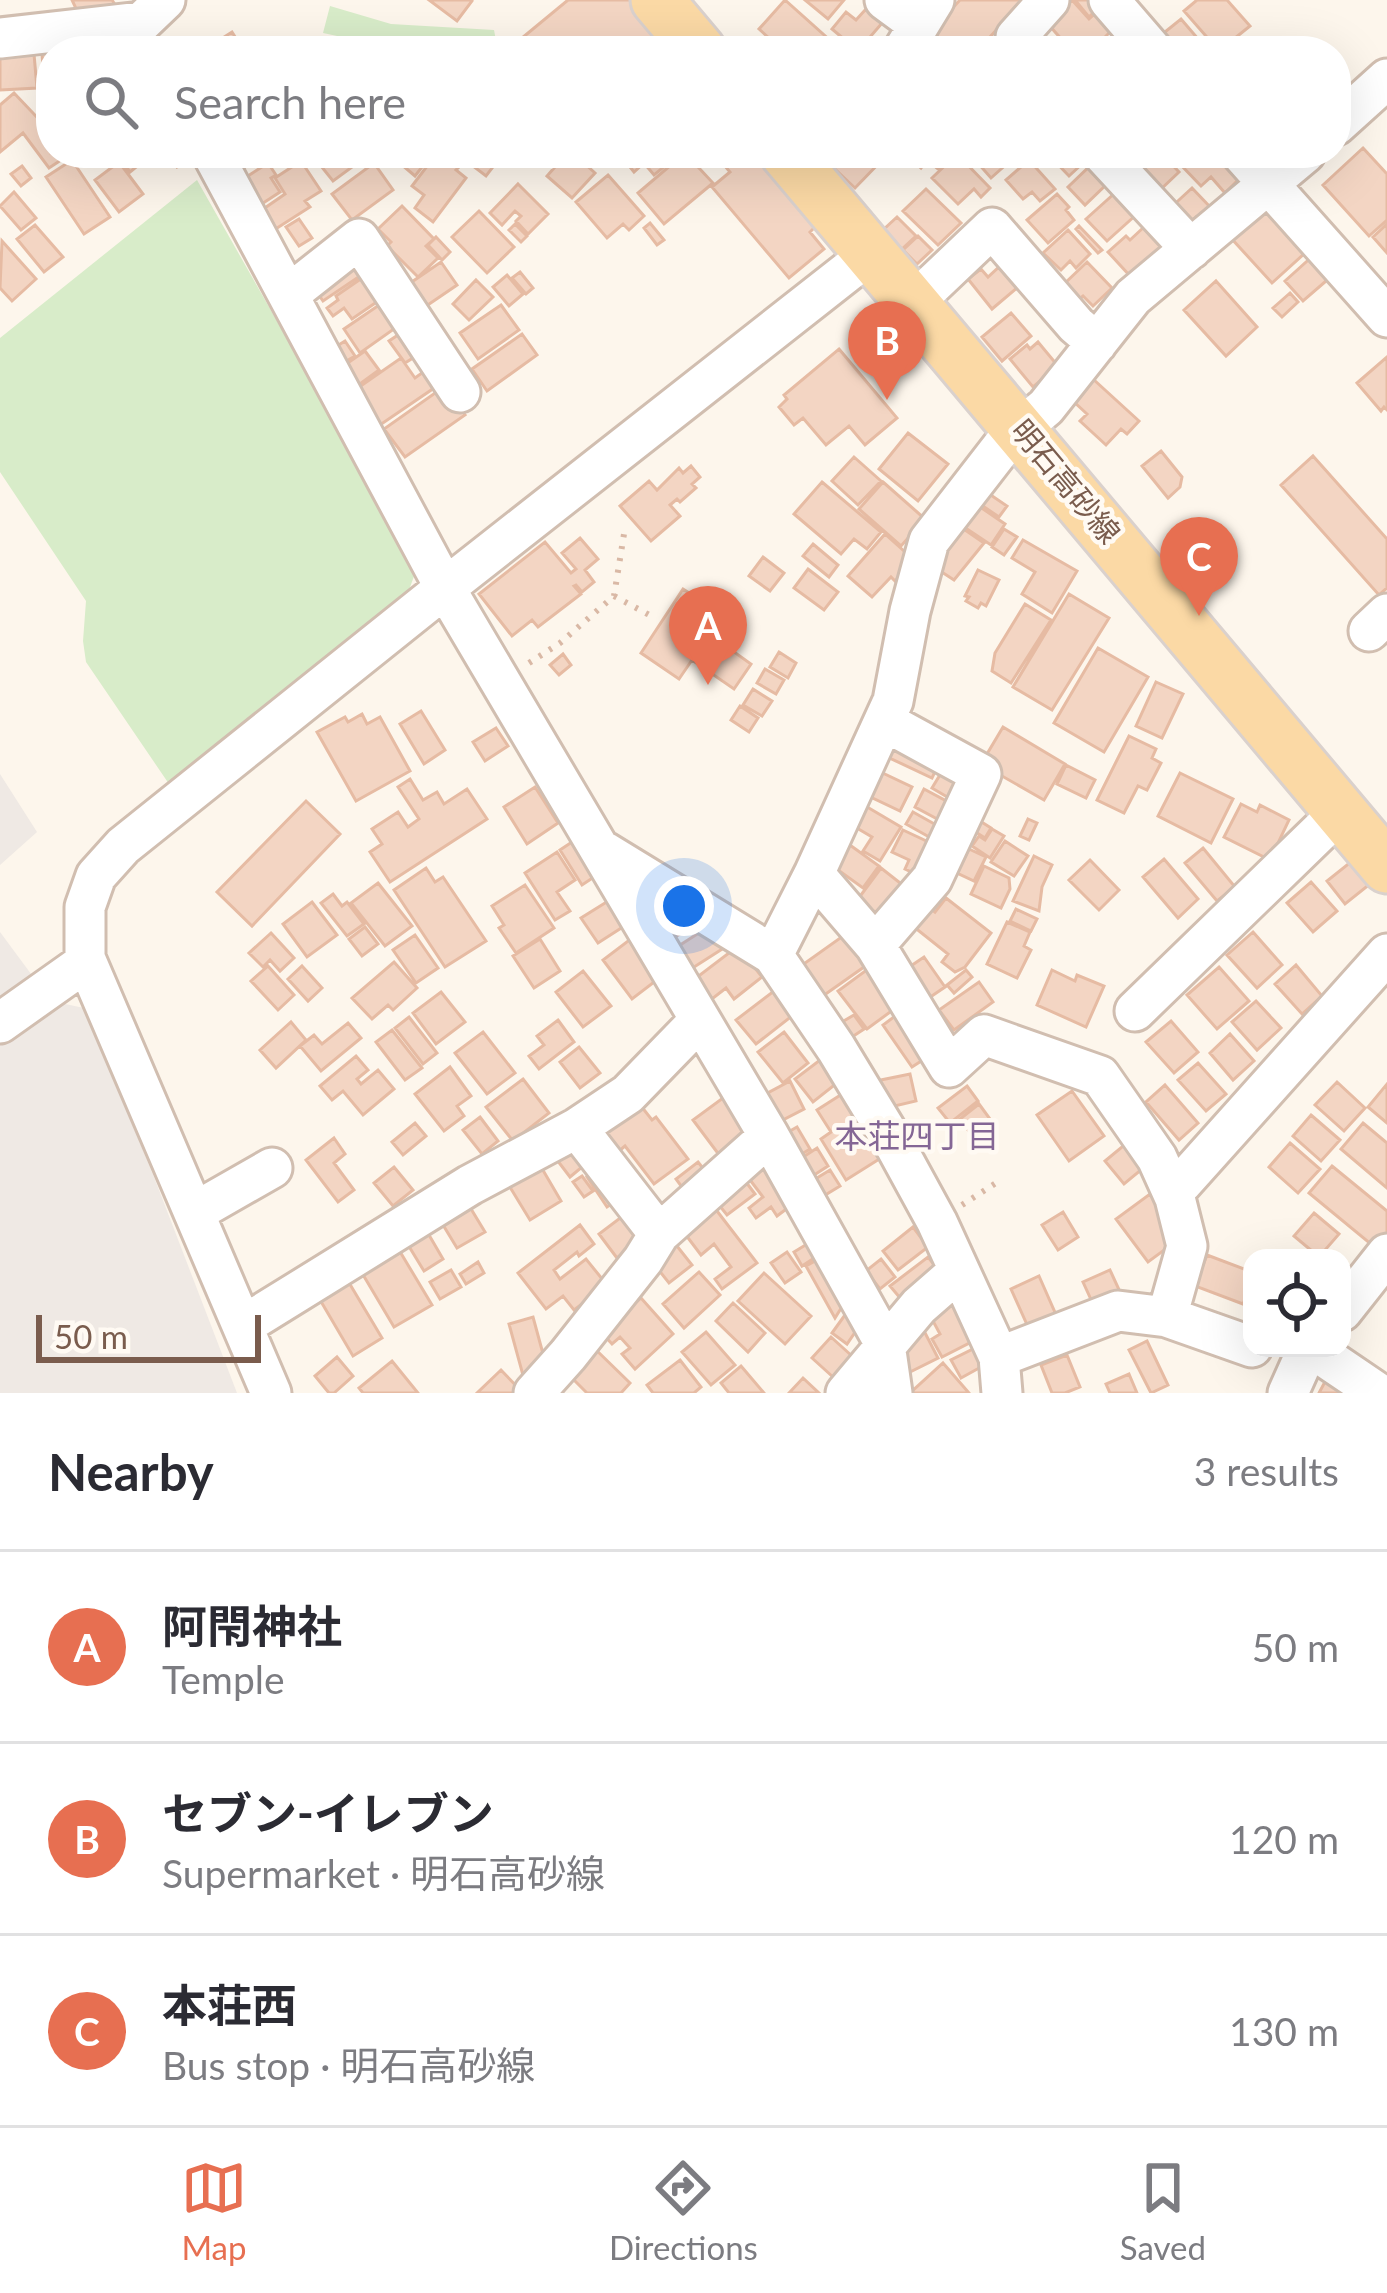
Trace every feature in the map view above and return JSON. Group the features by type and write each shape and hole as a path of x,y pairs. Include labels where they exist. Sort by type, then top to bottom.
{"main road":[{"path":"657,0 687,36"},
{"name":"明石高砂線","path":"803,168 869,254 1387,867"}],"street":[{"path":"885,0 919,25"},
{"path":"1018,36 1049,0"},
{"path":"1109,0 1140,36"},
{"path":"0,38 149,18"},
{"path":"1351,111 1387,79"},
{"path":"220,168 445,588 769,1136 885,1344 892,1393"},
{"path":"1116,168 1191,249"},
{"path":"1254,168 1387,317"},
{"path":"773,955 884,722 929,541 1008,439 1046,407 1132,297 1288,168"},
{"path":"912,304 992,228 1097,343"},
{"path":"288,295 359,239 460,392"},
{"path":"271,1393 85,958 86,907 96,876 123,846 869,254"},
{"path":"875,945 932,879 981,774 884,722"},
{"path":"1135,1012 1340,812"},
{"path":"601,849 773,955 836,1048 937,1222 1000,1375 1118,1311 1167,1317 1243,1343"},
{"path":"814,874 875,945 950,1067 984,1035 1100,1076 1157,1158 1175,1198 1187,1246 1167,1317"},
{"path":"1182,1183 1233,1149 1387,954"},
{"path":"0,1023 79,968"},
{"path":"244,1325 628,1094 700,1020"},
{"path":"577,1128 659,1234"},
{"path":"534,1393 644,1260 659,1234 769,1136"},
{"path":"195,1212 272,1168"},
{"path":"1351,1300 1387,1254"},
{"path":"846,1393 919,1306 959,1271"},
{"path":"1304,1363 1378,1393"}],"path":[{"path":"501,682 560,643 614,596 624,534 631,529"},
{"path":"614,596 655,618"}],"shaded area":[{"path":"0,774 37,832 0,865"},
{"path":"0,932 51,1001 84,1008 237,1393 0,1393"}],"green space":[{"path":"330,6 391,24 494,30 495,36 337,36 323,33"},
{"path":"197,180 417,568 409,590 169,784 86,662 86,601 0,472 0,338"}],"building":[{"path":"72,0 112,0 114,3 80,17"},
{"path":"429,0 471,0 472,1 457,21"},
{"path":"568,0 633,0 663,36 524,36"},
{"path":"785,0 825,36 767,36 759,29"},
{"path":"805,0 844,0 828,19"},
{"path":"960,0 1024,0 991,36 927,36"},
{"path":"1072,0 1089,19 1098,11 1113,29 1106,36 1059,36 1048,24"},
{"path":"1075,0 1089,0 1097,9 1089,17"},
{"path":"1197,0 1227,0 1250,26 1238,36 1206,36 1184,11"},
{"path":"866,9 883,22 871,36 840,36 832,29 846,12 856,20"},
{"path":"1181,19 1196,36 1160,36"},
{"path":"34,54 36,88 0,90 0,56"},
{"path":"14,93 36,116 36,150 23,133 0,152 0,105"},
{"path":"1363,148 1387,174 1387,220 1369,236 1323,185 1341,168 1351,168 1351,159"},
{"path":"22,166 31,178 21,186 11,174"},
{"path":"60,168 77,168 110,217 84,234 46,177"},
{"path":"111,168 124,168 143,194 119,212 95,180"},
{"path":"260,168 271,168 276,175 271,178 280,192 251,211 234,185"},
{"path":"290,168 306,168 321,191 305,201 310,207 263,237 259,212 285,194 275,178"},
{"path":"323,168 351,168 333,181"},
{"path":"367,168 378,168 393,190 352,220 332,194"},
{"path":"426,168 458,168 466,178 433,222 415,208 424,195 412,186"},
{"path":"554,168 590,168 595,173 572,198 547,176"},
{"path":"667,168 699,168 713,183 664,224 638,193"},
{"path":"727,168 768,168 816,226 810,232 824,249 789,278 712,187 730,172"},
{"path":"834,168 874,168 855,188"},
{"path":"942,168 971,168 990,188 981,197 974,189 958,204 932,178"},
{"path":"982,168 1002,168 991,178"},
{"path":"1020,168 1036,168 1055,189 1040,201 1032,192 1023,199 1006,180"},
{"path":"1088,168 1096,168 1109,182 1085,205 1068,187"},
{"path":"1141,168 1179,172 1159,191 1136,173"},
{"path":"1184,168 1236,168 1243,175 1225,193 1211,177 1201,186"},
{"path":"608,175 644,216 629,230 623,224 607,238 576,202"},
{"path":"518,184 548,214 528,234 516,221 521,216 515,211 502,225 490,213"},
{"path":"1192,188 1212,209 1183,228 1167,211"},
{"path":"926,189 961,223 938,245 903,211"},
{"path":"14,192 36,218 21,230 0,206"},
{"path":"1116,192 1137,214 1107,241 1086,219"},
{"path":"1057,194 1074,220 1048,243 1027,220"},
{"path":"402,206 434,239 426,246 438,258 418,277 387,246 391,242 378,229"},
{"path":"1265,208 1305,253 1272,283 1231,238"},
{"path":"479,211 514,247 487,273 452,237"},
{"path":"897,217 916,236 902,249 883,230"},
{"path":"299,219 312,238 299,246 286,227"},
{"path":"650,223 664,240 657,245 644,228"},
{"path":"515,224 527,236 521,242 509,230"},
{"path":"1387,224 1387,253 1373,237"},
{"path":"35,225 63,257 44,272 17,239"},
{"path":"1079,226 1102,250 1098,253 1076,229"},
{"path":"1144,227 1164,248 1132,278 1108,252"},
{"path":"1068,230 1090,254 1076,268 1070,261 1061,270 1043,253"},
{"path":"918,236 932,250 917,264 903,250"},
{"path":"436,237 450,252 442,260 428,245"},
{"path":"2,241 36,279 12,301 0,288"},
{"path":"347,252 363,274 323,301 310,282"},
{"path":"1315,254 1333,275 1303,301 1285,281"},
{"path":"441,262 457,285 419,311 403,288"},
{"path":"1087,262 1112,288 1093,306 1083,296 1078,300 1063,285"},
{"path":"999,267 1017,288 992,309 968,279 981,269 988,277"},
{"path":"520,272 533,288 526,294 512,278"},
{"path":"507,275 523,294 509,306 493,287"},
{"path":"365,276 381,299 352,319 344,308 333,316 327,308 338,300 336,296"},
{"path":"476,280 493,297 469,320 453,304"},
{"path":"1216,281 1257,327 1226,356 1184,310"},
{"path":"1290,293 1298,302 1282,317 1273,308"},
{"path":"385,301 401,324 360,353 344,329"},
{"path":"501,305 519,330 478,359 460,333"},
{"path":"1011,313 1031,336 1002,361 982,337"},
{"path":"407,329 416,356 405,363 389,341"},
{"path":"522,334 537,355 487,391 472,369"},
{"path":"345,341 355,356 338,366 329,351"},
{"path":"1038,342 1058,366 1033,387 1010,359"},
{"path":"839,349 897,418 865,445 849,426 826,445 803,418 794,425 779,407 787,399 784,395"},
{"path":"365,351 379,370 353,389 339,369"},
{"path":"1387,357 1387,410 1381,411 1357,383"},
{"path":"401,358 415,378 426,370 437,386 377,427 352,392"},
{"path":"1093,379 1139,421 1127,434 1121,429 1106,445 1080,421 1087,414 1073,401"},
{"path":"445,386 465,415 405,457 384,429"},
{"path":"908,433 948,464 918,501 879,469"},
{"path":"1161,451 1182,477 1180,487 1168,498 1142,466"},
{"path":"1313,456 1387,539 1387,588 1379,595 1281,485"},
{"path":"854,457 881,481 858,505 832,481"},
{"path":"691,466 700,477 692,484 696,488 670,505 680,516 651,541 620,506 649,481 657,490 679,468 683,473"},
{"path":"822,482 881,532 867,549 854,539 841,554 794,514"},
{"path":"883,482 925,519 901,546 859,509"},
{"path":"979,487 1007,506 999,517 971,498"},
{"path":"967,498 1005,524 991,545 952,519"},
{"path":"952,521 984,543 954,580 931,565"},
{"path":"1004,529 1017,537 1004,555 992,547"},
{"path":"885,534 914,560 872,597 848,576"},
{"path":"580,538 598,559 585,570 594,582 582,592 574,586 581,594 538,627 532,620 512,636 479,594 545,542 571,573 576,569 562,553"},
{"path":"1023,540 1077,571 1052,613 1022,594 1035,572 1012,558"},
{"path":"813,544 838,565 829,577 803,556"},
{"path":"763,557 784,573 770,591 749,576"},
{"path":"808,569 838,592 824,610 794,588"},
{"path":"978,570 999,580 986,606 981,603 978,608 965,596"},
{"path":"683,589 722,614 709,634 751,664 734,689 692,660 679,679 641,653"},
{"path":"1069,594 1109,618 1052,710 1013,687"},
{"path":"1025,604 1051,620 1011,683 992,671 995,653"},
{"path":"1098,648 1148,677 1104,752 1054,723"},
{"path":"779,652 796,663 788,678 770,667"},
{"path":"563,654 571,665 559,675 550,665"},
{"path":"765,669 784,680 776,694 757,683"},
{"path":"1156,682 1183,694 1162,738 1136,726"},
{"path":"753,689 772,701 762,716 743,705"},
{"path":"740,706 758,718 749,732 731,720"},
{"path":"421,711 445,750 424,764 400,724"},
{"path":"362,714 367,724 380,717 410,771 356,801 317,732"},
{"path":"1003,727 1065,764 1044,800 981,764"},
{"path":"496,728 508,746 485,761 473,742"},
{"path":"891,733 942,757 932,778 881,754"},
{"path":"1129,736 1156,749 1152,758 1161,763 1147,790 1138,786 1124,813 1097,800"},
{"path":"949,760 971,774 954,801 932,788"},
{"path":"1066,765 1095,780 1086,798 1057,784"},
{"path":"870,767 912,787 900,811 858,791"},
{"path":"1180,773 1233,799 1211,843 1158,816"},
{"path":"410,779 423,800 437,792 444,804 467,789 487,819 390,882 370,852 382,844 372,829 398,812 408,827 419,819 398,787"},
{"path":"535,787 558,823 527,844 504,807"},
{"path":"924,789 950,803 941,821 915,807"},
{"path":"306,801 340,834 252,926 217,892"},
{"path":"857,801 901,827 880,861 863,851 872,837 845,821"},
{"path":"1241,804 1257,812 1260,805 1289,820 1270,860 1224,837"},
{"path":"913,812 938,826 931,838 906,824"},
{"path":"969,814 991,828 985,838 963,824"},
{"path":"1028,819 1037,823 1029,840 1020,836"},
{"path":"992,829 1004,836 990,858 972,846 979,836 985,840"},
{"path":"903,830 939,847 924,878 905,869 909,860 892,852"},
{"path":"581,836 603,871 582,885 560,850"},
{"path":"843,840 879,866 863,888 827,862"},
{"path":"1005,841 1028,856 1014,876 991,862"},
{"path":"1203,848 1235,887 1217,901 1185,863"},
{"path":"969,849 986,857 974,881 957,873"},
{"path":"557,852 575,880 557,892 570,911 555,920 525,873"},
{"path":"1362,853 1380,876 1345,904 1327,881"},
{"path":"1034,856 1052,865 1042,887 1039,911 1013,901"},
{"path":"1164,859 1198,899 1178,918 1143,877"},
{"path":"1090,860 1119,890 1099,910 1069,880"},
{"path":"984,866 1009,878 1010,889 1001,908 971,894"},
{"path":"426,868 435,882 443,877 486,941 445,967 394,890"},
{"path":"881,868 904,886 881,917 858,899"},
{"path":"1311,882 1337,911 1313,932 1287,903"},
{"path":"378,883 412,926 385,946 351,903"},
{"path":"525,885 554,928 516,953 499,928 504,925 492,906"},
{"path":"333,894 342,906 347,902 364,924 347,936 321,903"},
{"path":"668,897 688,929 667,942 647,911"},
{"path":"613,898 629,923 598,943 581,918"},
{"path":"946,898 991,933 965,967 955,972 942,962 948,954 914,927 929,907 935,912"},
{"path":"312,902 337,935 307,957 283,924"},
{"path":"1016,909 1037,919 1031,931 1010,921"},
{"path":"716,922 730,944 691,969 677,947"},
{"path":"1007,922 1030,932 1024,946 1031,950 1017,978 987,964"},
{"path":"365,927 378,944 362,956 349,939"},
{"path":"850,931 871,962 813,1003 791,973"},
{"path":"1253,932 1282,965 1257,988 1227,955"},
{"path":"271,933 294,958 280,971 270,960 263,967 249,953"},
{"path":"415,935 438,968 416,983 393,950"},
{"path":"632,938 662,976 632,999 603,960"},
{"path":"540,939 560,971 534,988 513,956"},
{"path":"738,946 762,977 734,999 726,988 712,999 696,978"},
{"path":"924,957 945,987 923,1002 902,972"},
{"path":"394,962 417,988 393,1010 388,1005 372,1019 352,998"},
{"path":"1296,965 1322,996 1302,1014 1275,984"},
{"path":"268,966 294,995 278,1010 251,981"},
{"path":"302,966 322,988 308,1001 288,979"},
{"path":"872,966 901,1004 867,1029 838,991"},
{"path":"1219,967 1249,1001 1217,1029 1187,995"},
{"path":"966,970 972,977 954,993 947,985"},
{"path":"1052,970 1075,981 1077,975 1104,986 1086,1027 1037,1005"},
{"path":"583,971 611,1006 583,1027 556,992"},
{"path":"979,982 993,1002 954,1030 939,1010"},
{"path":"778,988 797,1012 756,1044 736,1020"},
{"path":"441,992 465,1022 436,1044 413,1013"},
{"path":"1256,1001 1281,1028 1257,1050 1232,1022"},
{"path":"902,1011 932,1054 912,1067 883,1025"},
{"path":"854,1015 864,1029 852,1037 842,1022"},
{"path":"409,1017 437,1053 423,1064 395,1028"},
{"path":"558,1020 574,1042 539,1069 529,1056 544,1045 537,1036"},
{"path":"1171,1021 1198,1052 1174,1073 1146,1042"},
{"path":"291,1022 306,1040 276,1068 260,1050"},
{"path":"348,1023 361,1038 321,1071 300,1046 314,1035 322,1044"},
{"path":"392,1030 422,1068 405,1080 376,1042"},
{"path":"483,1032 515,1073 487,1094 455,1053"},
{"path":"784,1032 808,1063 783,1083 758,1052"},
{"path":"1230,1034 1254,1061 1233,1080 1210,1053"},
{"path":"579,1047 600,1073 580,1088 560,1062"},
{"path":"356,1056 368,1070 357,1079 361,1084 378,1070 394,1089 363,1115 343,1091 332,1100 320,1086"},
{"path":"824,1057 842,1079 813,1102 795,1079"},
{"path":"1198,1063 1226,1094 1206,1111 1178,1080"},
{"path":"450,1067 471,1096 457,1106 464,1116 444,1131 415,1094"},
{"path":"910,1074 916,1101 882,1109 876,1081"},
{"path":"523,1079 549,1113 513,1141 486,1107"},
{"path":"790,1081 804,1109 775,1124 760,1097"},
{"path":"1337,1082 1365,1108 1344,1131 1315,1105"},
{"path":"1387,1084 1387,1123 1368,1107"},
{"path":"1165,1085 1198,1123 1179,1140 1146,1102"},
{"path":"967,1086 978,1101 950,1123 938,1108"},
{"path":"853,1087 892,1151 846,1180 821,1139 831,1132 817,1110"},
{"path":"1072,1091 1104,1136 1069,1161 1037,1115"},
{"path":"727,1095 762,1140 723,1160 693,1120"},
{"path":"979,1104 990,1119 971,1134 960,1119"},
{"path":"641,1106 652,1120 656,1117 688,1159 654,1184 625,1146 619,1151 605,1133"},
{"path":"1311,1115 1340,1140 1321,1161 1293,1136"},
{"path":"480,1117 498,1141 482,1154 463,1130"},
{"path":"415,1123 426,1136 403,1155 392,1142"},
{"path":"1363,1123 1387,1143 1387,1188 1341,1149"},
{"path":"797,1127 810,1149 797,1157 783,1135"},
{"path":"1134,1137 1153,1160 1124,1184 1105,1161"},
{"path":"334,1138 345,1154 334,1163 354,1190 338,1202 306,1160"},
{"path":"1290,1143 1320,1169 1298,1193 1269,1167"},
{"path":"566,1147 582,1167 570,1177 554,1156"},
{"path":"817,1148 828,1166 808,1179 797,1161"},
{"path":"763,1157 797,1201 777,1216 771,1207 756,1218 749,1208 763,1197 744,1172"},
{"path":"537,1160 561,1201 530,1220 505,1179"},
{"path":"698,1162 710,1177 687,1194 676,1179"},
{"path":"603,1166 623,1196 607,1207 587,1177"},
{"path":"1332,1166 1387,1211 1387,1239 1378,1250 1309,1193"},
{"path":"394,1167 413,1190 393,1206 374,1183"},
{"path":"830,1170 840,1186 822,1197 812,1181"},
{"path":"740,1174 755,1194 727,1215 711,1195"},
{"path":"582,1176 593,1191 584,1197 573,1182"},
{"path":"1150,1194 1182,1237 1148,1262 1116,1219"},
{"path":"707,1198 757,1263 722,1289 715,1279 731,1267 714,1244 701,1255 676,1222"},
{"path":"465,1199 485,1232 457,1248 437,1215"},
{"path":"632,1209 650,1232 617,1258 599,1234"},
{"path":"1063,1212 1078,1237 1058,1250 1042,1225"},
{"path":"1314,1213 1339,1234 1326,1249 1309,1249 1294,1236"},
{"path":"422,1223 443,1259 424,1271 402,1235"},
{"path":"580,1225 594,1244 554,1270 560,1279 586,1259 607,1285 574,1310 563,1296 546,1309 518,1273"},
{"path":"913,1227 928,1247 898,1270 883,1251"},
{"path":"817,1238 825,1251 802,1266 794,1252"},
{"path":"673,1241 692,1265 669,1283 650,1259"},
{"path":"399,1250 432,1305 394,1327 362,1273"},
{"path":"787,1252 801,1272 785,1283 771,1263"},
{"path":"826,1255 848,1297 835,1318 806,1266"},
{"path":"1207,1255 1243,1269 1243,1304 1195,1286"},
{"path":"928,1257 943,1276 906,1305 890,1286"},
{"path":"881,1259 895,1277 880,1289 866,1271"},
{"path":"478,1262 484,1273 466,1284 460,1274"},
{"path":"451,1270 461,1287 440,1299 430,1282"},
{"path":"1110,1270 1121,1294 1094,1306 1083,1282"},
{"path":"699,1272 720,1295 684,1328 663,1304"},
{"path":"764,1273 811,1316 785,1344 738,1301"},
{"path":"345,1276 382,1338 353,1356 316,1293"},
{"path":"1039,1276 1057,1317 1029,1329 1011,1289"},
{"path":"960,1291 983,1336 942,1357 932,1339 940,1334 926,1308"},
{"path":"641,1298 673,1334 635,1369 622,1354 630,1348 620,1337 612,1344 602,1333"},
{"path":"733,1303 765,1333 748,1352 716,1321"},
{"path":"850,1308 864,1319 847,1344 832,1333"},
{"path":"533,1317 548,1372 524,1379 509,1324"},
{"path":"922,1327 938,1358 910,1372 895,1341"},
{"path":"706,1332 735,1365 711,1385 682,1352"},
{"path":"831,1337 863,1366 844,1387 812,1358"},
{"path":"1147,1341 1168,1385 1151,1393 1129,1350"},
{"path":"591,1345 630,1383 621,1393 587,1393 565,1371"},
{"path":"981,1345 990,1362 961,1378 951,1360"},
{"path":"1067,1355 1080,1387 1052,1393 1041,1365"},
{"path":"337,1357 353,1376 329,1393 315,1376"},
{"path":"680,1360 701,1387 694,1393 653,1393 647,1385"},
{"path":"392,1361 418,1393 363,1393 359,1388"},
{"path":"943,1363 969,1393 910,1393"},
{"path":"741,1366 764,1393 729,1393 721,1383"},
{"path":"501,1370 523,1393 477,1393"},
{"path":"1129,1374 1137,1393 1110,1393 1106,1384"},
{"path":"803,1378 819,1393 789,1393"},
{"path":"1327,1378 1354,1393 1319,1393"}],"place":[{"name":"セブン-イレブン","path":"887,400"},
{"name":"本荘西","path":"1199,616"},
{"name":"阿閇神社","path":"708,685"}],"district":[{"name":"本荘四丁目","path":"917,1136"}]}
